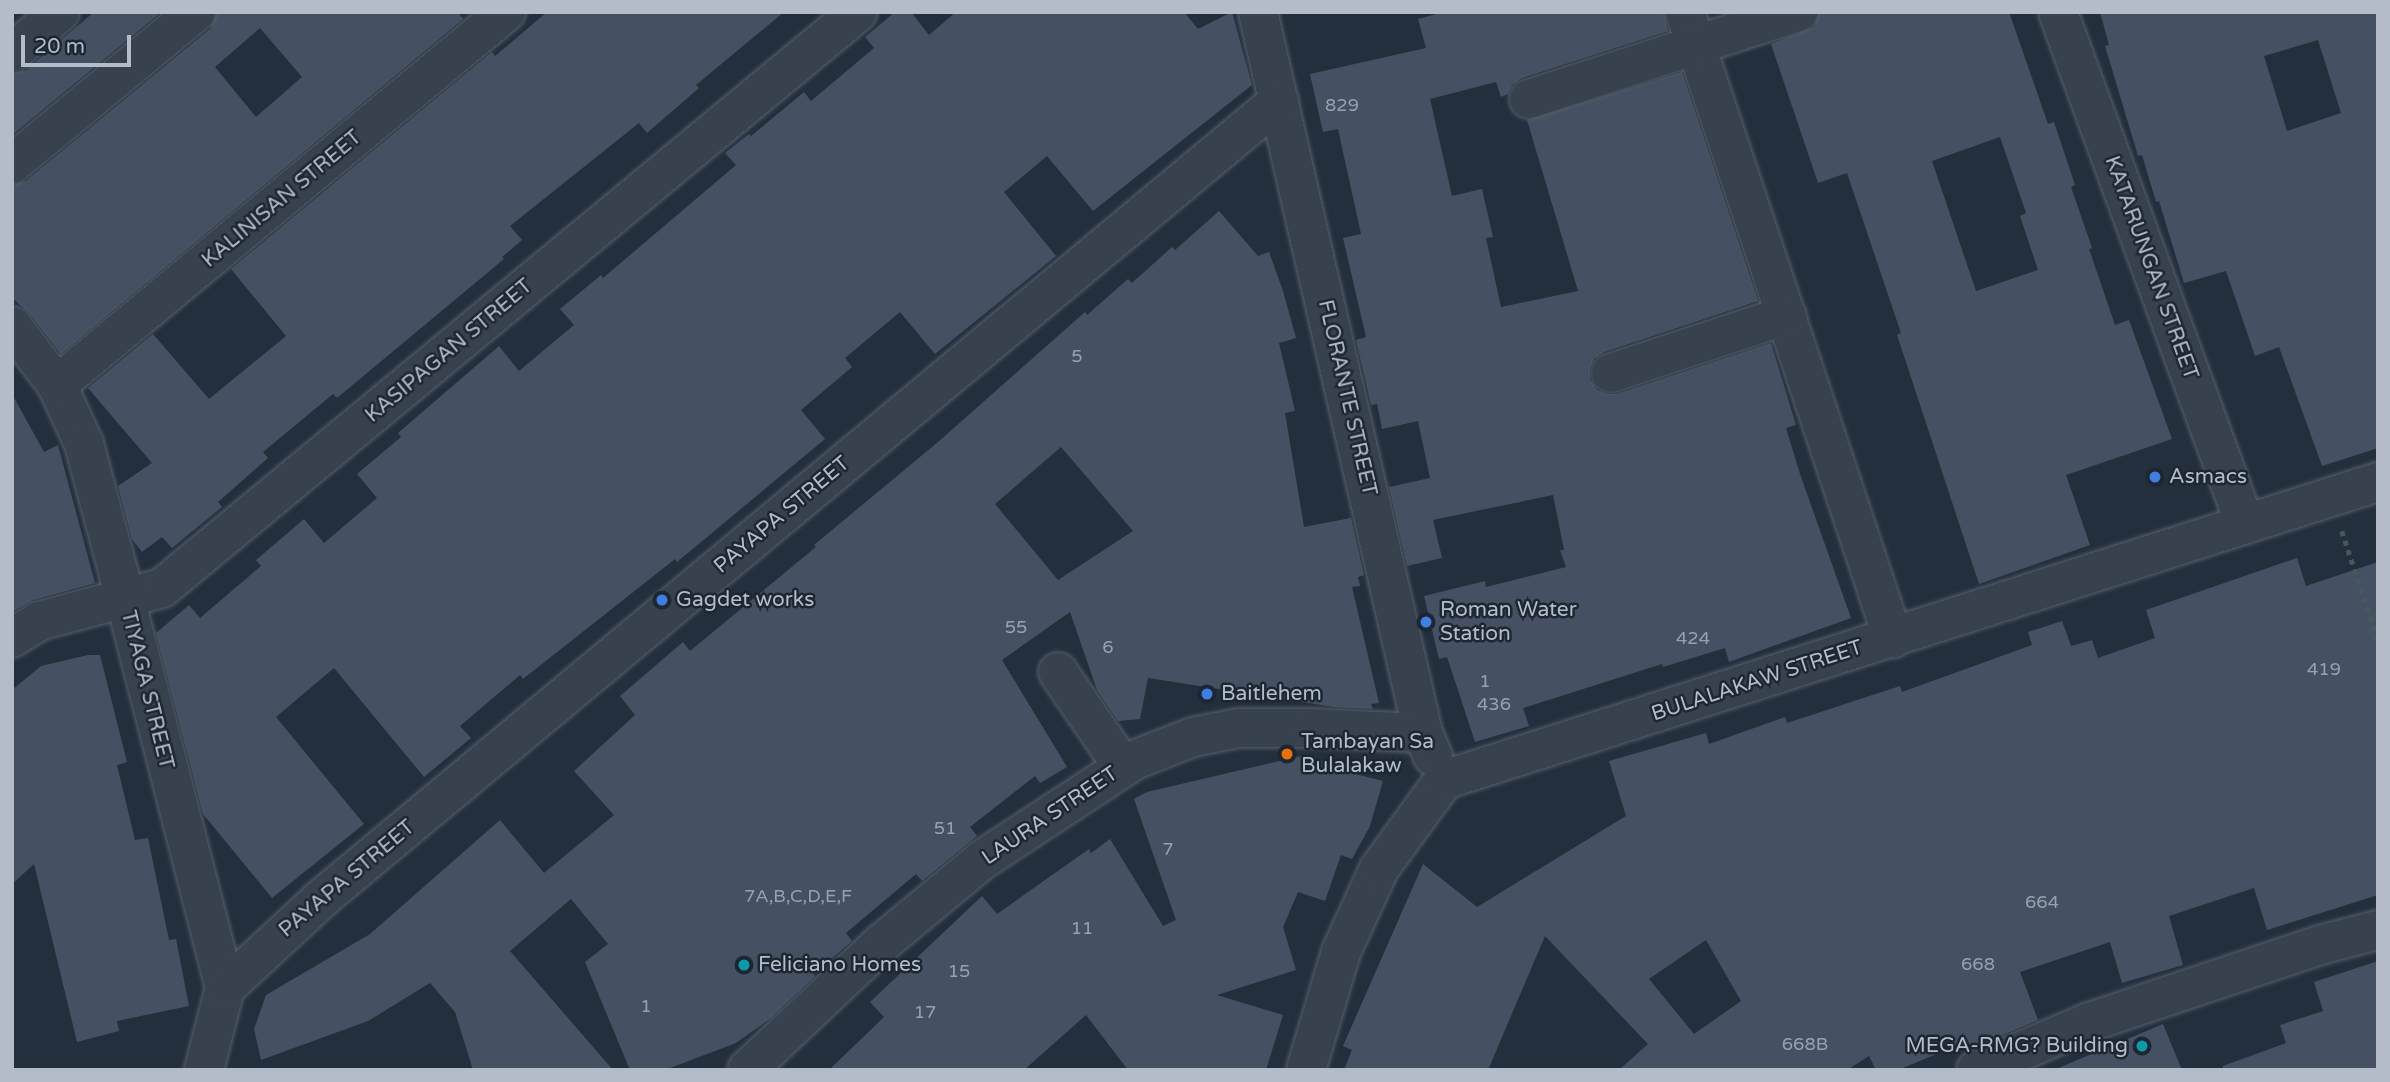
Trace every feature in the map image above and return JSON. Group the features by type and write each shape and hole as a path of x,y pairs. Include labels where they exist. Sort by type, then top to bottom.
{"street":[{"path":"12,52 60,12"},
{"path":"12,164 196,12"},
{"name":"KALINISAN STREET","path":"57,385 506,12"},
{"name":"KASIPAGAN STREET","path":"12,638 39,621 162,587 859,12"},
{"name":"FLORANTE STREET","path":"1258,12 1423,733 1444,780"},
{"path":"1529,99 1691,29 1798,12"},
{"name":"KATARUNGAN STREET","path":"2058,12 2245,524"},
{"path":"1691,29 1892,638"},
{"name":"PAYAPA STREET","path":"225,988 321,899 1279,101"},
{"path":"1611,373 1787,315"},
{"name":"TIYAGA STREET","path":"12,326 57,385 84,443 225,988 204,1070"},
{"name":"BULALAKAW STREET","path":"1444,780 2378,482"},
{"path":"1058,672 1123,767"},
{"name":"LAURA STREET","path":"747,1070 882,943 982,860 1123,767 1193,737 1239,729 1315,728 1423,733"},
{"path":"1306,1070 1341,952 1379,869 1444,780"},
{"path":"1976,1070 2087,1023 2320,944 2378,930"}],"path":[{"path":"2344,539 2378,641"}],"building":[{"path":"94,12 161,12 12,135 12,74 26,70"},
{"path":"217,12 458,12 463,19 61,354 29,313 12,298 12,185 26,181 210,29","holes":["260,28 302,77 256,117 215,67"]},
{"path":"547,12 784,12 696,85 699,88 647,133 639,123 510,226 522,240 502,257 504,259 337,398 333,394 263,452 268,458 218,502 222,507 172,548 162,537 142,552 132,539 118,486 152,463 88,388 153,334 209,399 286,336 231,269 492,52 495,56"},
{"path":"895,12 911,12 929,35 956,12 1184,12 1198,29 1232,12 1252,85 1093,211 1047,156 1004,192 1056,256 935,354 900,312 845,358 852,367 801,410 825,439 677,562 675,559 523,679 520,675 460,726 471,738 424,777 334,668 276,717 364,824 272,898 203,814 156,633 189,605 200,618 261,566 256,560 304,519 324,543 377,498 357,474 401,437 398,433 499,346 519,371 574,325 560,309 601,275 603,278 736,165 725,153 749,134 751,136 804,92 811,101 874,48 865,37"},
{"path":"1444,12 1664,12 1668,31 1522,78 1512,85 1508,94 1501,97 1496,82 1430,99 1452,196 1482,189 1493,237 1486,238 1501,307 1578,291 1527,120 1682,72 1758,301 1604,352 1594,359 1590,379 1597,390 1617,394 1771,343 1796,425 1786,428 1851,618 1729,662 1725,648 1663,667 1662,664 1523,708 1529,726 1475,742 1447,657 1439,659 1424,596 1485,581 1486,587 1566,567 1560,550 1564,550 1553,495 1433,520 1442,558 1407,566 1389,487 1430,478 1418,421 1382,429 1377,404 1371,405 1356,340 1366,337 1343,238 1361,234 1338,129 1323,132 1310,74 1426,48 1418,19"},
{"path":"1819,12 2009,12 2048,124 2054,122 2075,185 2071,187 2092,248 2089,249 2115,325 2129,320 2172,439 2066,475 2090,545 1979,584 1897,335 1901,333 1847,173 1818,183 1771,44 1814,27","holes":["2000,137 2026,213 2020,216 2038,270 1976,291 1932,161"]},
{"path":"2100,12 2378,12 2378,448 2322,466 2279,347 2255,356 2226,271 2184,283 2159,201 2156,202 2142,155 2138,156 2105,46 2109,45","holes":["2318,40 2341,113 2287,131 2264,56"]},
{"path":"1219,211 1258,256 1269,252 1296,338 1279,343 1295,411 1285,413 1304,527 1351,518 1364,575 1358,577 1360,586 1352,587 1379,703 1371,704 1373,709 1334,707 1148,678 1140,719 1118,721 1097,690 1070,612 1002,660 1067,767 1040,783 1035,776 970,827 977,836 922,881 916,874 846,933 852,941 813,974 815,976 771,1018 736,1043 665,1070 630,1070 585,962 608,944 571,899 510,951 613,1070 473,1070 455,1012 430,983 368,1021 261,1060 254,1029 266,995 370,934 500,820 544,873 614,815 574,771 635,715 620,696 683,642 690,651 816,547 814,545 938,442 1085,312 1087,315 1128,279 1132,283 1172,247 1175,250","holes":["1061,447 1133,531 1058,580 995,504"]},
{"path":"12,394 44,452 58,445 95,583 33,600 12,612"},
{"path":"2297,558 2306,586 2378,562 2378,895 2267,930 2254,888 2169,916 2183,965 2122,983 2110,942 2020,972 2038,1020 1971,1048 1968,1041 1898,1070 1876,1070 1869,1056 1847,1070 1619,1070 1648,1044 1545,936 1488,1070 1344,1070 1352,1050 1343,1046 1423,864 1477,907 1626,816 1609,761 1706,733 1709,744 1785,717 1787,723 1900,686 1902,692 2032,645 2028,632 2062,621 2071,646 2092,640 2098,658 2155,638 2146,610","holes":["1706,940 1741,1001 1694,1034 1649,979"]},
{"path":"88,655 100,655 127,762 117,765 135,840 148,838 169,940 176,939 189,1006 117,1021 119,1031 77,1042 34,864 12,884 12,690 41,666"},
{"path":"1301,756 1333,763 1332,768 1383,781 1370,826 1352,859 1341,855 1325,901 1298,892 1283,927 1296,970 1217,995 1283,1015 1266,1070 1128,1070 1086,1015 1024,1070 829,1070 884,1017 870,1002 982,896 997,914 1089,849 1091,853 1110,839 1163,926 1176,920 1134,799 1147,792"},
{"path":"2378,961 2378,1070 2223,1070 2223,1066 2286,1043 2280,1025 2323,1011 2314,982"},
{"name":"MEGA-RMG? Building","path":"2163,1024 2182,1070 2056,1070 2056,1069"}],"place":[{"name":"Asmacs","path":"2155,477"},
{"name":"Gagdet works","path":"662,600"},
{"name":"Roman Water Station","path":"1426,622"},
{"name":"Baitlehem","path":"1207,694"},
{"name":"Tambayan Sa Bulalakaw","path":"1287,754"},
{"name":"Feliciano Homes","path":"744,965"},
{"name":"MEGA-RMG? Building","path":"2142,1046"}]}
